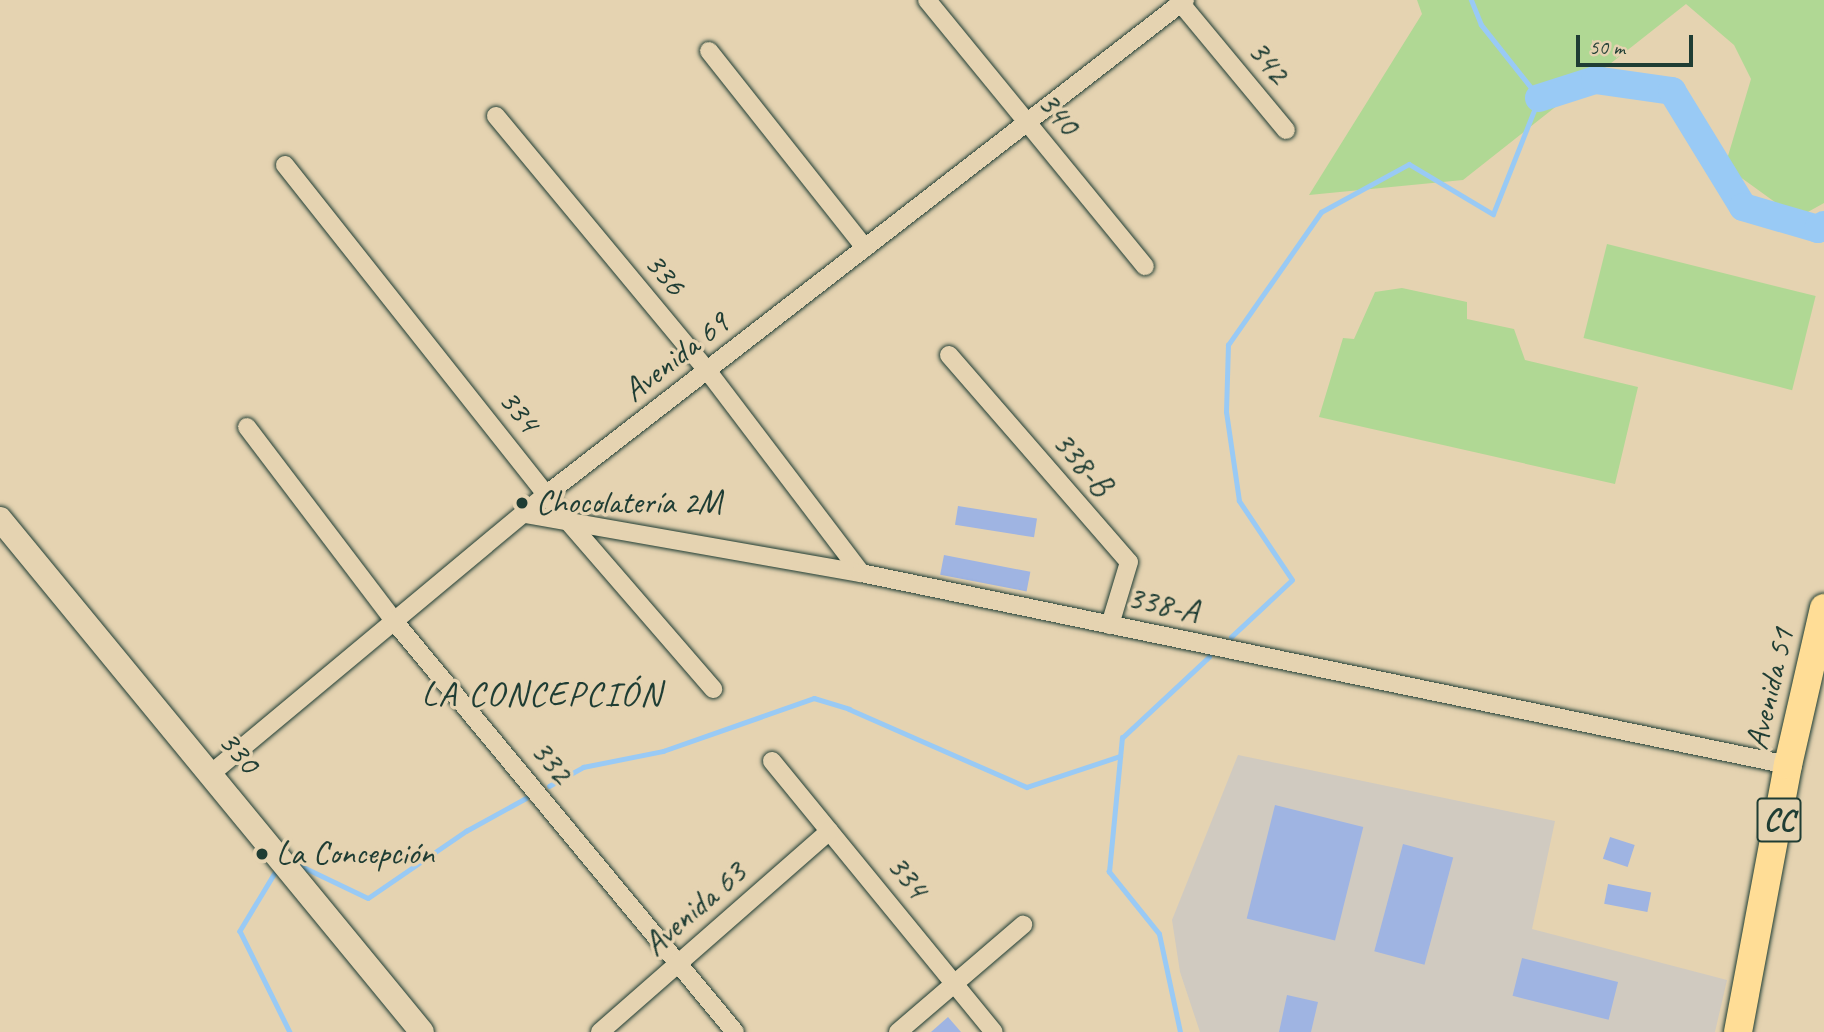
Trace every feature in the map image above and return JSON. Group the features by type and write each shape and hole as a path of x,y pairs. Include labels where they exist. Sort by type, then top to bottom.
{"main road":[{"name":"Avenida 51","path":"1738,1032 1788,765 1824,608"}],"street":[{"name":"340","path":"927,0 1146,266"},
{"name":"Avenida 69","path":"213,772 547,494 1181,1"},
{"name":"342","path":"1181,1 1286,130"},
{"path":"709,51 865,248"},
{"name":"336","path":"496,116 706,370 861,573"},
{"name":"334","path":"285,165 566,519 713,689"},
{"name":"338-B","path":"948,355 1129,562 1110,625"},
{"name":"332","path":"247,428 394,621 735,1032"},
{"name":"338-A","path":"525,514 566,519 861,573 1788,765"},
{"name":"330","path":"0,519 213,772 422,1032"},
{"name":"334","path":"772,761 994,1032"},
{"name":"Avenida 63","path":"600,1032 830,831"},
{"path":"898,1032 1023,925"}],"shaded area":[{"path":"1238,755 1555,821 1532,929 1727,980 1715,1032 1200,1032 1180,972 1172,920"}],"green space":[{"path":"1417,0 1824,0 1824,203 1797,218 1725,166 1751,79 1734,45 1686,4 1463,180 1309,195 1422,14"},
{"path":"1607,244 1816,296 1792,390 1584,338"},
{"path":"1402,288 1467,302 1467,319 1514,329 1525,360 1638,387 1615,484 1319,417 1343,338 1354,339 1375,292"}],"building":[{"path":"958,506 1037,519 1034,537 955,525"},
{"path":"944,555 1030,572 1027,591 940,575"},
{"path":"1275,805 1363,827 1335,941 1247,919"},
{"path":"1610,837 1635,845 1628,867 1603,859"},
{"path":"1403,844 1453,857 1424,965 1374,951"},
{"path":"1608,884 1651,892 1647,912 1604,904"},
{"path":"1522,958 1618,982 1609,1020 1513,996"},
{"path":"1287,995 1318,1002 1311,1032 1279,1032"},
{"path":"948,1017 961,1032 931,1032"}],"waterway":[{"path":"1231,637 1292,580 1239,501 1226,412 1228,345 1321,212 1409,164 1493,214 1539,98 1481,25 1471,0"},
{"path":"1539,98 1595,80 1672,91 1743,207 1818,229 1824,225"},
{"path":"1180,1032 1159,934 1109,872 1122,738 1209,657"},
{"path":"549,786 583,767 663,751 814,698 849,709 1027,787 1120,756"},
{"path":"299,865 368,898 466,831 526,798"},
{"path":"275,873 240,931 290,1032"}],"place":[{"name":"Chocolatería 2M","path":"522,503"},
{"name":"La Concepción","path":"262,854"}],"district":[{"name":"LA CONCEPCIÓN","path":"542,694"}]}
